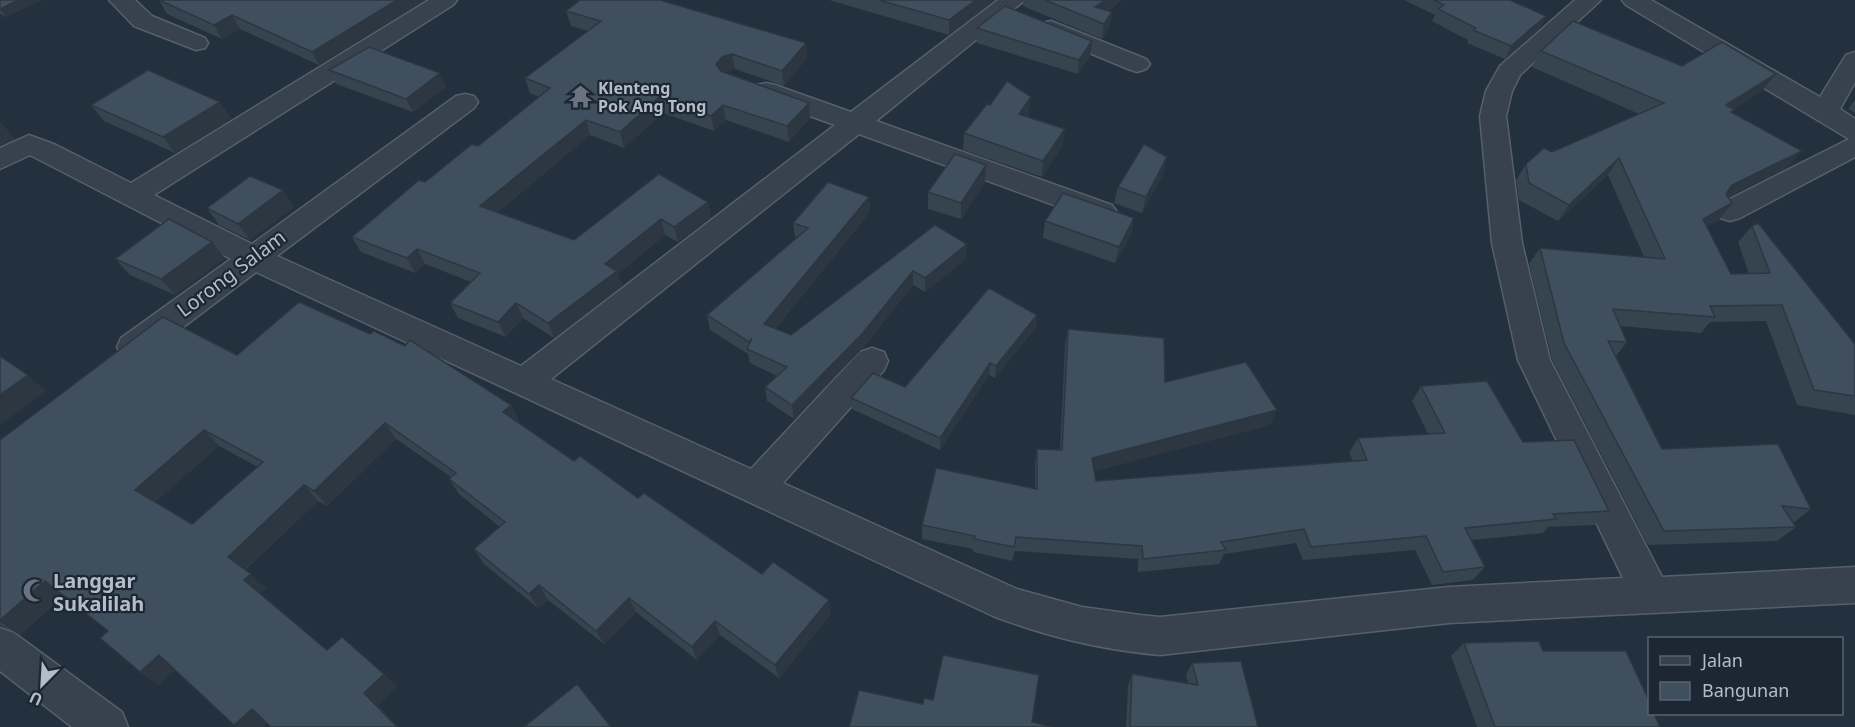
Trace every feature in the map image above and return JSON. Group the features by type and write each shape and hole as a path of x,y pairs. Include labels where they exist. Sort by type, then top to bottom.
{"street":[{"path":"121,0 143,21 196,43"},
{"path":"133,195 243,123 353,59 445,0"},
{"path":"1589,0 1509,71 1499,91 1493,116 1507,243 1533,360 1651,595"},
{"path":"1634,0 1825,111 1855,132"},
{"path":"524,382 854,124 1018,12 1137,64"},
{"path":"1825,111 1855,60"},
{"path":"745,83 1121,219"},
{"name":"Lorong Salam","path":"112,363 252,257 465,102"},
{"path":"0,160 29,144 252,257 1044,618 1114,633 1160,636 1449,605 1855,585"},
{"path":"1730,211 1855,146"},
{"path":"756,488 872,361"},
{"path":"0,647 107,727"}],"building":[{"path":"0,0 18,0 0,9"},
{"path":"159,0 397,0 312,52 232,15 214,25"},
{"path":"580,0 660,0 806,43 782,71 732,54 722,57 716,64 721,71 809,103 787,126 723,105 711,116 659,97 620,132 586,120 480,206 574,240 659,174 708,202 674,227 661,219 605,264 617,271 548,323 516,303 498,322 450,303 480,273 417,249 407,258 352,237 419,180 425,182 472,144 478,146 550,88 525,78 601,21 566,11"},
{"path":"879,0 976,0 949,20"},
{"path":"1045,0 1105,0 1095,7 1112,12 1104,24"},
{"path":"1434,0 1510,0 1546,16 1511,46 1473,30 1476,28 1438,9 1444,5"},
{"path":"1005,6 1092,41 1079,60 977,28"},
{"path":"1573,21 1682,66 1722,42 1776,74 1726,105 1735,110 1731,112 1802,151 1732,185 1726,194 1732,203 1703,219 1731,274 1770,273 1752,226 1758,223 1855,344 1855,396 1814,390 1782,305 1710,306 1715,317 1613,309 1627,342 1608,341 1662,449 1778,444 1811,509 1782,506 1796,527 1664,531 1564,343 1540,248 1665,259 1619,158 1569,205 1529,183 1526,164 1544,148 1552,152 1664,103 1541,51"},
{"path":"369,47 440,73 406,99 329,70"},
{"path":"148,70 220,102 163,137 91,105"},
{"path":"1007,81 1031,97 1019,114 1065,129 1043,161 964,133 987,104 990,105"},
{"path":"1144,144 1167,157 1146,197 1118,187"},
{"path":"955,154 986,165 961,203 928,192"},
{"path":"250,176 283,190 238,224 207,208"},
{"path":"828,182 869,197 764,324 791,335 935,225 967,244 925,278 913,271 861,335 792,405 765,387 787,367 747,349 752,338 749,342 707,315 808,228 793,223"},
{"path":"1063,193 1134,218 1119,247 1045,221"},
{"path":"169,219 212,242 161,279 115,259"},
{"path":"989,288 1037,315 996,366 990,363 940,438 851,398 873,373 905,387"},
{"path":"299,302 370,334 374,331 405,346 410,340 511,405 503,412 574,461 580,456 638,498 644,493 762,574 773,562 829,600 775,665 715,621 692,647 629,598 596,631 539,585 529,594 474,549 505,522 449,479 456,473 385,423 314,491 304,485 228,557 251,574 244,580 327,650 342,637 384,674 364,693 397,727 271,727 252,709 234,725 159,655 140,672 100,638 108,631 45,581 0,620 0,440 163,317 237,355","holes":["204,430 263,462 192,524 135,490"]},
{"path":"1068,329 1164,338 1165,382 1246,362 1277,410 1092,458 1096,481 1367,460 1358,438 1445,433 1421,386 1487,381 1523,442 1574,440 1609,511 1553,514 1556,519 1465,528 1485,567 1443,572 1426,536 1311,547 1304,529 1221,542 1226,550 1143,559 1142,546 1016,537 1014,547 922,525 936,468 1037,489 1037,449 1062,450"},
{"path":"0,356 28,375 0,395"},
{"path":"1539,641 1543,651 1626,651 1648,699 1648,715 1654,715 1660,727 1495,727 1464,643"},
{"path":"943,655 1039,675 1032,722 1052,727 849,727 859,690 923,704 924,698 933,700"},
{"path":"1241,661 1258,727 1130,727 1132,674 1198,685 1192,663"},
{"path":"577,684 611,727 524,727"}],"place":[{"name":"Klenteng Pok Ang Tong","path":"580,97"},
{"name":"Langgar Sukalilah","path":"35,591"}]}
